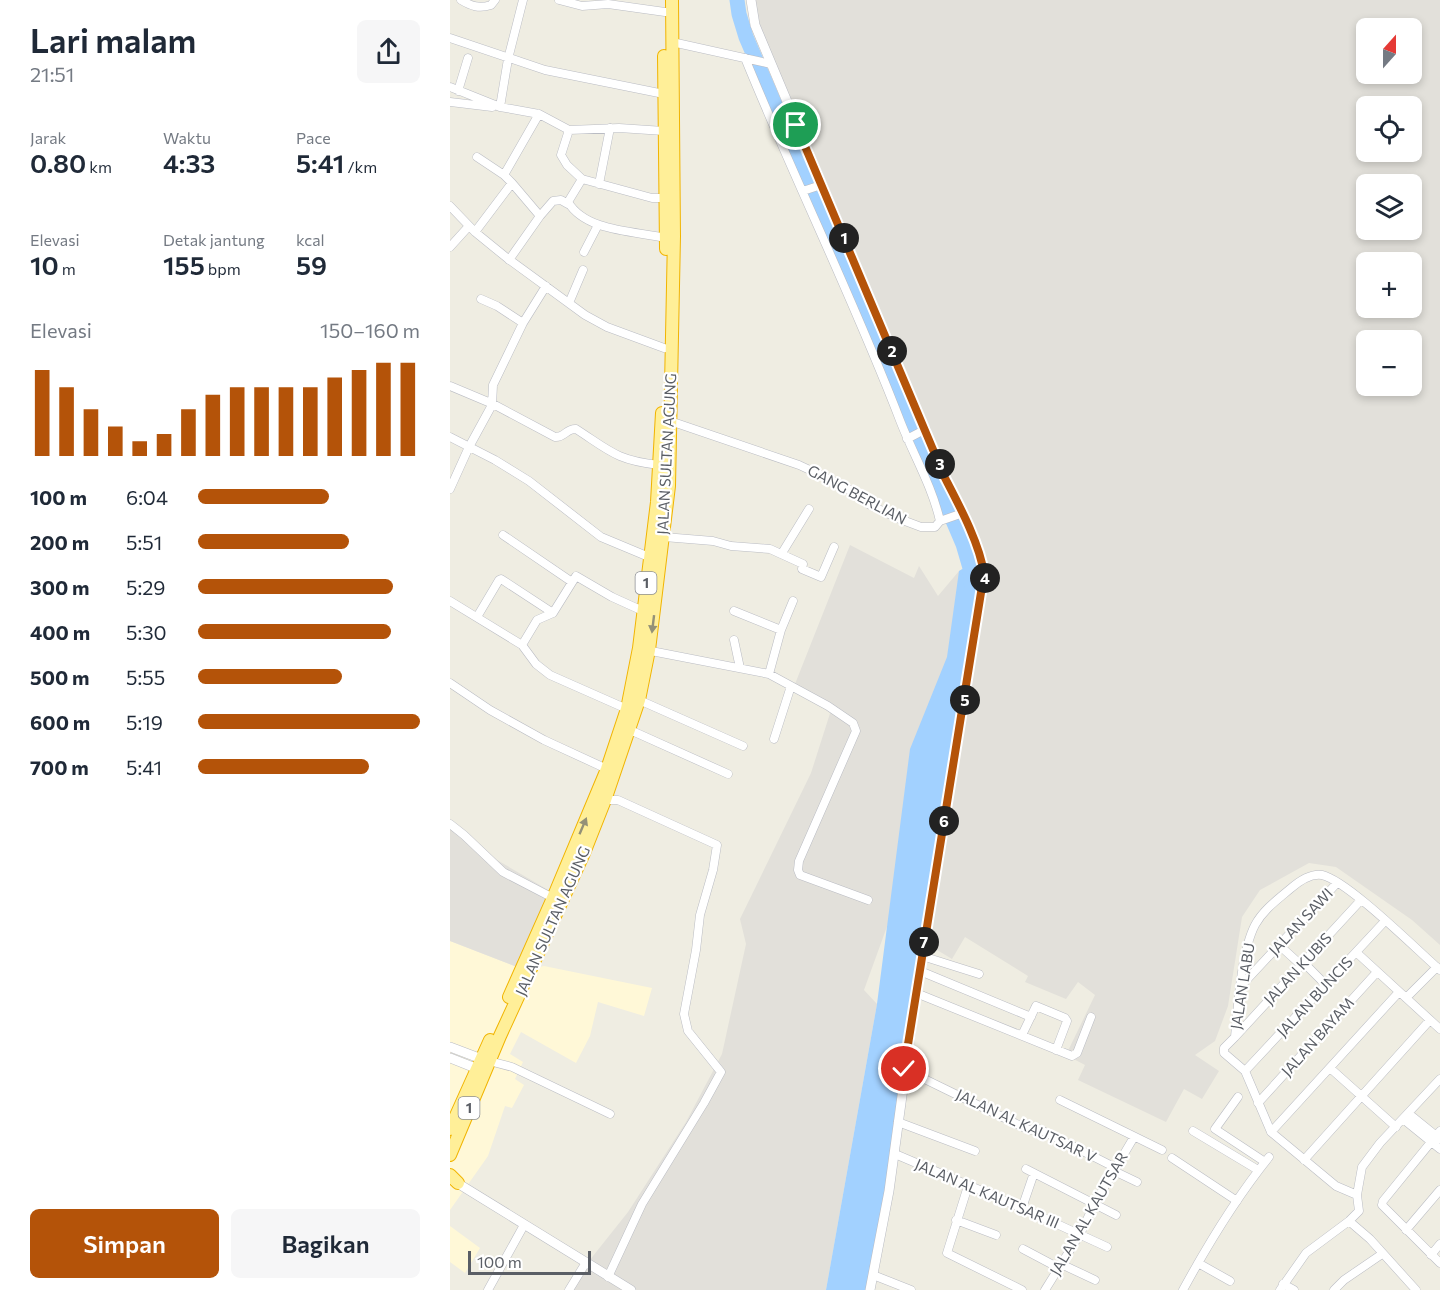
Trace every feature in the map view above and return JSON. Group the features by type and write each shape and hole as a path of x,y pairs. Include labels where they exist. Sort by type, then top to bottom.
{"highway":[{"name":"JALAN SULTAN AGUNG","path":"558,900 607,769 644,649 643,611 657,502 664,348 665,198 672,42 668,6"},
{"name":"JALAN SULTAN AGUNG","path":"450,1129 483,1065 605,800 639,700 644,649 663,537 669,486 674,236 664,94 668,6"},
{"name":"JALAN SULTAN AGUNG","path":"450,1155 483,1065"}],"street":[{"path":"460,0 482,8 491,5 495,0"},
{"path":"500,107 508,59 523,0"},
{"path":"559,0 582,6 608,4 668,6"},
{"path":"751,0 755,25 811,188 909,438 944,520 960,514"},
{"path":"450,38 545,70 664,94"},
{"path":"672,42 768,64"},
{"path":"468,58 454,89 500,107"},
{"path":"749,59 772,125 811,188 888,348 981,558 985,578 904,1069 895,1154 870,1290"},
{"path":"450,102 539,114 569,130 610,128 667,139"},
{"path":"504,175 539,114"},
{"path":"599,184 610,128"},
{"path":"569,130 561,155 567,165 582,179 652,198 665,198"},
{"path":"477,158 504,175 540,216"},
{"path":"568,204 570,196 582,179"},
{"path":"475,232 512,183"},
{"path":"509,260 553,201 561,200 581,218 598,225 666,238"},
{"path":"450,206 475,232 509,260 591,319 664,348"},
{"path":"584,252 598,225"},
{"path":"450,247 469,226"},
{"path":"569,303 584,270"},
{"path":"450,489 469,447 493,404 493,385 523,323 546,286"},
{"path":"481,299 497,306 523,323"},
{"path":"876,353 888,348"},
{"path":"450,386 493,404 555,437 561,437 572,429 576,429 619,458 659,465"},
{"name":"GANG BERLIAN","path":"670,422 800,465 844,486 870,505 916,525 935,526 944,520"},
{"path":"909,438 924,430"},
{"path":"450,436 529,481 601,537 649,557"},
{"path":"782,553 809,509"},
{"path":"503,535 572,582"},
{"path":"663,537 770,549 803,564 802,569 819,577 823,576 834,548"},
{"path":"522,645 537,620 552,614 575,576 643,611"},
{"path":"477,617 501,579 552,614"},
{"path":"450,601 522,645 536,664 550,675 627,709"},
{"path":"769,674 781,630 793,601"},
{"path":"734,611 781,630"},
{"path":"734,640 740,668"},
{"path":"644,649 769,674 828,706 853,723 856,731 799,861 798,870 800,875 868,900"},
{"path":"450,683 490,710 544,740 607,769"},
{"path":"774,739 791,686"},
{"path":"639,700 743,746"},
{"path":"630,730 728,774"},
{"path":"605,800 618,800 713,842 717,847 700,915 684,1014 688,1031 721,1072 642,1204 608,1277"},
{"path":"450,824 503,872 558,900"},
{"name":"JALAN LABU","path":"1337,883 1323,876 1307,877 1269,906 1259,919 1252,932 1240,987 1235,1037 1224,1048 1224,1053 1245,1071 1271,1132 1336,1186 1358,1195"},
{"path":"1337,883 1362,900 1438,968 1406,998"},
{"name":"JALAN SAWI","path":"1240,987 1337,883"},
{"name":"JALAN KUBIS","path":"1235,1037 1362,900"},
{"name":"JALAN BUNCIS","path":"1245,1071 1385,921"},
{"path":"1279,945 1326,985"},
{"path":"1357,953 1440,1029"},
{"path":"922,956 979,974"},
{"path":"920,971 1030,1017"},
{"name":"JALAN BAYAM","path":"1258,1103 1377,972"},
{"path":"1271,1132 1399,992"},
{"path":"916,993 1074,1056 1091,1017"},
{"path":"1022,1035 1036,1006 1066,1019 1056,1050"},
{"path":"1304,1160 1430,1020"},
{"path":"450,1047 483,1065"},
{"path":"450,1058 483,1065 512,1067 610,1114"},
{"path":"1330,1068 1396,1127"},
{"name":"JALAN AL KAUTSAR V","path":"904,1069 1029,1130 1039,1129 1137,1182"},
{"path":"1294,1290 1281,1287 1314,1246 1354,1216 1362,1167 1380,1143 1440,1079"},
{"path":"1183,1290 1237,1201 1267,1159 1215,1129 1238,1097"},
{"path":"1060,1100 1162,1150"},
{"path":"1405,1116 1437,1137 1440,1149"},
{"path":"898,1122 975,1151"},
{"path":"1193,1131 1258,1170"},
{"name":"JALAN AL KAUTSAR","path":"1045,1290 1080,1234 1095,1203 1134,1137"},
{"path":"1437,1137 1383,1201 1384,1207 1440,1263"},
{"name":"JALAN AL KAUTSAR III","path":"895,1154 1107,1247"},
{"path":"1172,1158 1237,1201"},
{"path":"1022,1208 1030,1171 1116,1215"},
{"path":"452,1180 585,1264 631,1290"},
{"path":"968,1186 947,1254 1022,1290"},
{"path":"1406,1230 1440,1190"},
{"path":"1354,1216 1410,1288"},
{"path":"956,1220 996,1235"},
{"path":"488,1290 524,1225"},
{"path":"1431,1255 1440,1245"},
{"path":"1023,1249 1095,1280"},
{"path":"1334,1290 1344,1280 1382,1254"},
{"path":"1198,1263 1230,1281"},
{"path":"569,1290 585,1264"},
{"path":"873,1275 910,1290"}],"shaded area":[{"path":"751,0 1440,0 1440,945 1412,920 1336,867 1309,863 1260,890 1242,917 1228,1006 1215,1041 1195,1055 1219,1071 1202,1099 1184,1089 1166,1122 1078,1080 1085,1065 1066,1055 1095,995 1078,982 1066,999 1025,982 1028,976 965,937 952,959 889,921 864,990 877,1004 826,1290 566,1290 628,1212 686,1122 722,1054 746,944 740,919 811,773 833,704 795,684 850,545 914,578 919,566 938,596 959,571 981,558 771,64"},
{"path":"450,819 497,860 555,894 525,970 450,941"},
{"path":"450,941 525,970 544,966 652,988 644,1016 598,1002 590,1036 576,1063 521,1032 510,1054 523,1062 515,1079 524,1085 512,1108 505,1106 488,1156 450,1210"},
{"path":"450,1226 480,1248 465,1273 450,1262"}],"water":[{"path":"981,558 984,574 870,1290 826,1290 877,1004 910,749 947,657 959,571"}],"waterway":[{"path":"737,0 746,37 963,544 970,568 971,583"}],"route":[{"path":"796,125 945,478 963,513 981,558 984,574 904,1069"}]}
